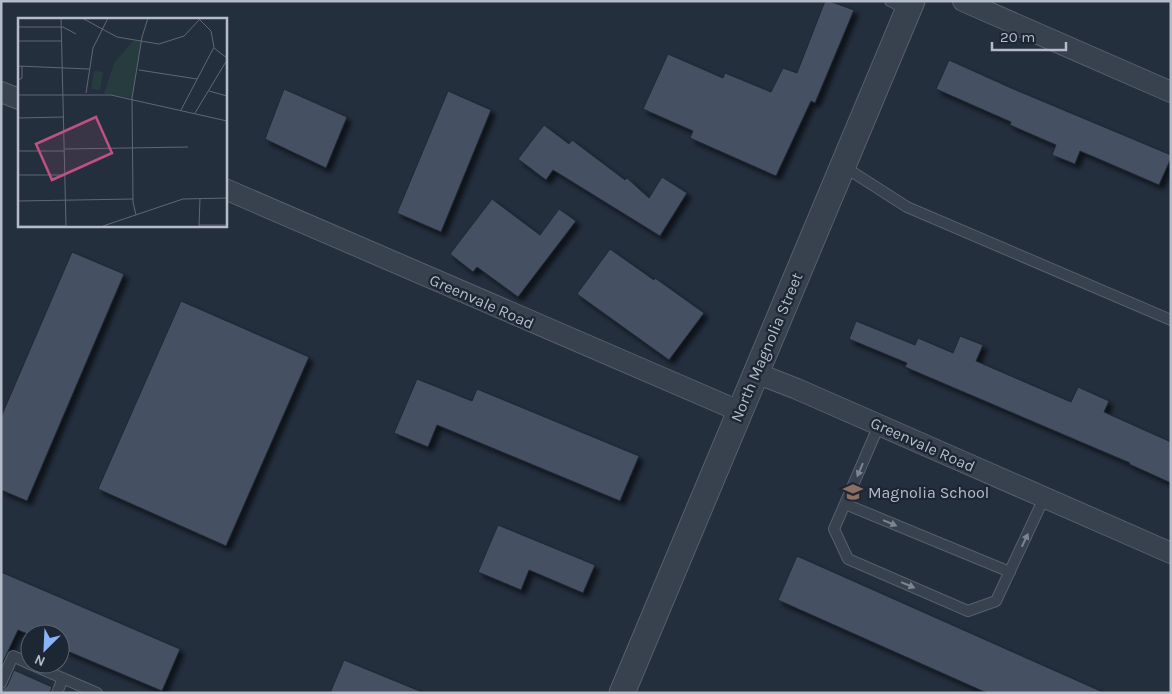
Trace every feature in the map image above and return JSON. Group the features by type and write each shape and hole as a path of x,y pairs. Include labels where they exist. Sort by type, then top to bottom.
{"street":[{"path":"963,1 1171,92"},
{"name":"North Magnolia Street","path":"622,693 843,166 903,4"},
{"path":"1,92 18,99"},
{"name":"Greenvale Road","path":"226,189 739,411"},
{"name":"Greenvale Road","path":"756,373 1171,553"}],"lane":[{"path":"843,166 907,207 1171,320"},
{"path":"879,425 834,529 848,559 968,611 996,601 1044,498"},
{"path":"845,504 1010,572"},
{"path":"1,682 13,656 20,659"},
{"path":"54,674 97,693"},
{"path":"57,693 63,678"}],"building":[{"path":"825,1 854,10 815,103 811,101 776,176 690,138 693,131 643,109 668,54 723,78 725,73 771,92 783,68 797,73"},
{"path":"949,60 1171,155 1159,185 1080,151 1075,164 1052,155 1056,145 1010,125 1011,122 936,89"},
{"path":"284,89 347,117 326,168 265,139"},
{"path":"448,91 491,110 441,232 397,213"},
{"path":"544,125 569,144 572,140 625,180 627,178 649,198 662,177 687,193 660,236 553,170 546,180 518,159"},
{"path":"492,199 540,235 559,209 576,221 518,297 477,267 473,272 450,254"},
{"path":"610,249 704,313 669,360 577,294"},
{"path":"72,252 124,274 27,501 1,490 1,417"},
{"path":"181,301 309,357 226,546 98,489"},
{"path":"856,321 915,345 918,338 953,353 960,336 983,345 976,361 1071,402 1078,387 1109,401 1104,412 1171,442 1171,483 1130,463 905,367 907,363 849,339"},
{"path":"417,379 472,401 477,389 639,456 620,501 437,425 428,447 394,433"},
{"path":"498,525 595,565 583,593 529,570 521,590 478,572"},
{"path":"797,556 1105,693 987,693 778,600"},
{"path":"1,572 180,649 162,691 70,652 70,624 20,624 20,631 18,630 1,666"},
{"path":"344,660 422,692 422,693 330,693"},
{"path":"14,670 52,687 50,693 1,693 1,690 7,686"}],"place":[{"name":"Magnolia School","path":"853,492"}]}
